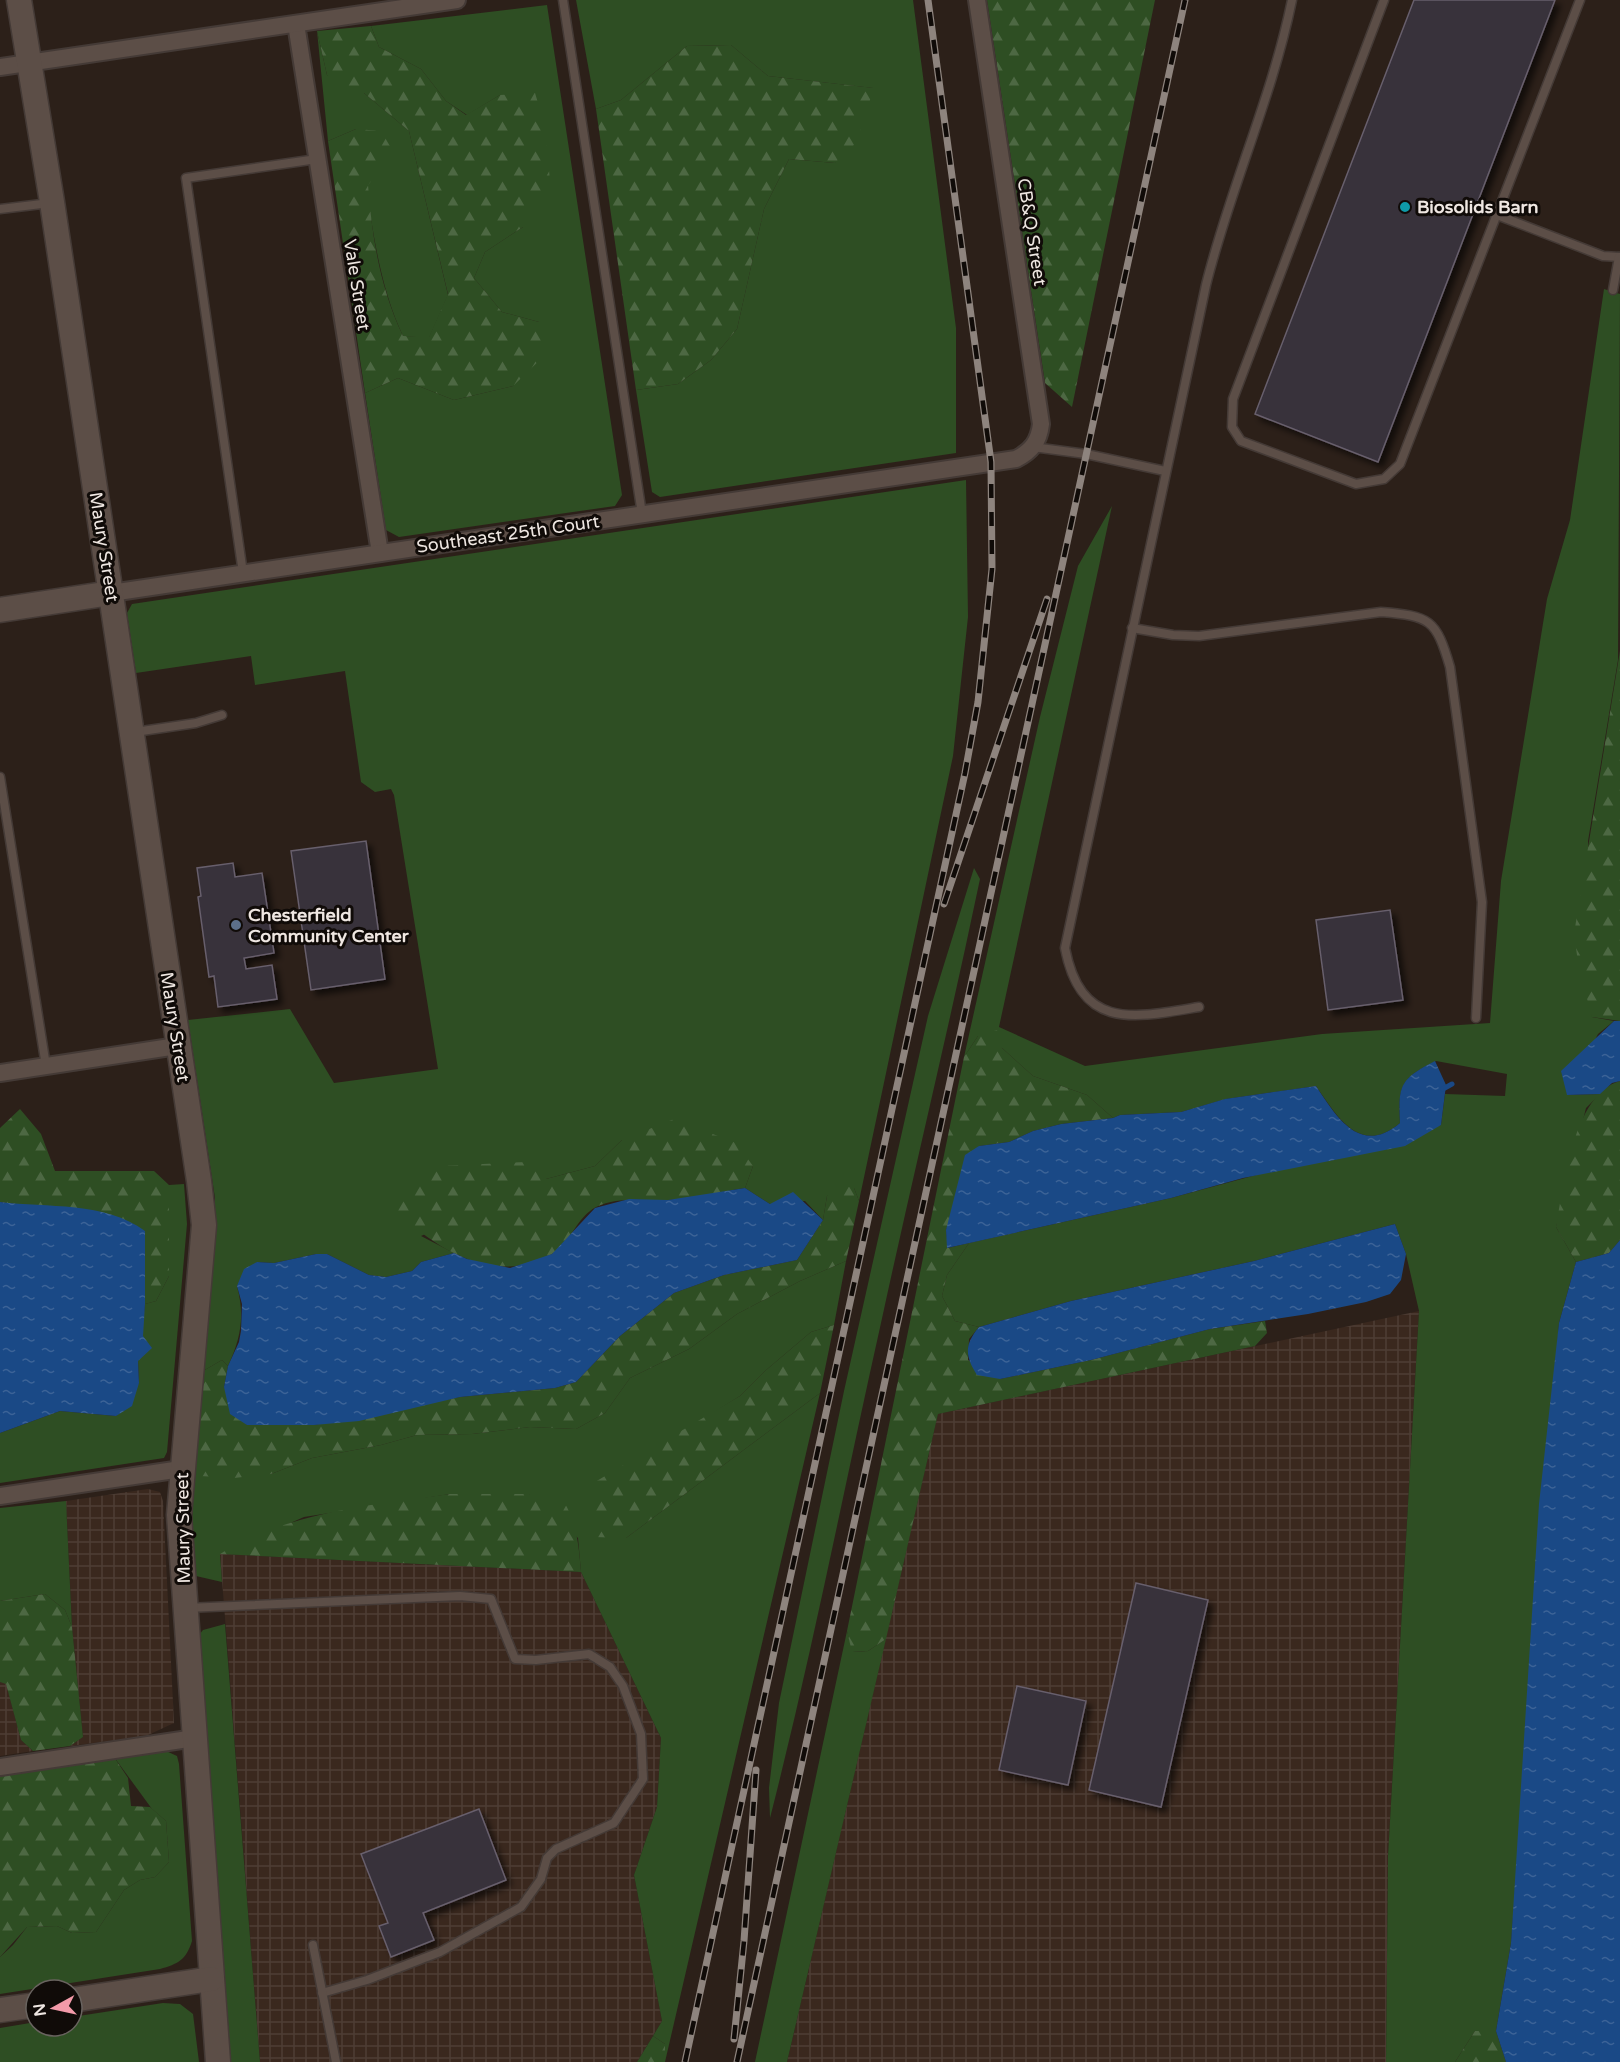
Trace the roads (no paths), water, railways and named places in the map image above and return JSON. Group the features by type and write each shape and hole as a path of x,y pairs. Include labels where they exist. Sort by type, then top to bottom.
{"main road":[{"name":"Maury Street","path":"19,0 52,202 204,1226 181,1469 179,1515 218,2062"},
{"name":"Southeast 25th Court","path":"0,610 111,593"},
{"path":"84,1998 211,1979"},
{"path":"0,2010 24,2007"}],"street":[{"path":"0,67 457,0"},
{"name":"CB&Q Street","path":"977,0 1041,424 1040,434 1033,447"},
{"name":"Vale Street","path":"296,24 381,553"},
{"name":"Southeast 25th Court","path":"111,593 1016,459 1033,447"},
{"path":"0,1073 177,1046"},
{"path":"0,1496 181,1469"},
{"path":"0,1767 195,1738"}],"lane":[{"path":"563,0 642,514"},
{"path":"1199,1007 1141,1017 1118,1016 1096,1005 1079,989 1069,972 1065,948 1219,230 1280,59 1293,0"},
{"path":"1384,0 1233,399 1232,428 1241,441 1356,484 1384,479 1400,464 1580,0"},
{"path":"243,573 186,178 317,159"},
{"path":"0,209 52,202"},
{"path":"1497,215 1603,256 1619,257 1613,290"},
{"path":"1033,447 1086,454 1166,471"},
{"path":"1132,628 1173,635 1199,636 1380,612 1408,614 1427,620 1441,638 1450,667 1482,902 1476,1018"},
{"path":"132,733 196,723 222,715"},
{"path":"0,777 46,1066"},
{"path":"186,1608 460,1596 491,1599 515,1659 536,1660 589,1654 610,1667 623,1686 641,1734 643,1779 614,1823 556,1849 547,1858 541,1879 521,1906 440,1952 367,1980 322,1993"},
{"path":"313,1946 336,2062"}],"water":[{"path":"1614,1021 1620,1021 1620,1081 1612,1083 1600,1094 1567,1095 1561,1071"},
{"path":"1435,1061 1446,1085 1441,1125 1405,1146 1243,1178 1171,1198 947,1248 946,1230 965,1155 979,1146 1009,1142 1033,1131 1061,1124 1113,1118 1120,1115 1181,1112 1225,1099 1316,1086 1332,1109 1350,1128 1361,1134 1373,1136 1386,1132 1400,1123 1400,1100 1404,1084 1414,1073"},
{"path":"745,1188 770,1204 793,1192 823,1220 797,1260 724,1275 674,1293 620,1336 576,1382 555,1388 460,1397 359,1421 314,1425 247,1425 230,1414 224,1387 228,1366 239,1342 241,1331 242,1304 237,1286 244,1269 257,1262 274,1263 316,1254 327,1254 369,1275 386,1277 412,1271 421,1262 454,1253 467,1259 510,1268 552,1254 595,1208 629,1199 668,1200"},
{"path":"0,1202 94,1210 129,1221 145,1231 143,1336 152,1348 138,1361 139,1383 132,1406 116,1416 60,1411 0,1433"},
{"path":"1395,1224 1406,1254 1401,1280 1390,1294 1366,1302 1308,1314 1210,1329 1091,1360 1000,1379 977,1375 968,1356 971,1339 979,1327 1071,1301 1254,1261"},
{"path":"1620,1240 1620,2062 1506,2062 1496,2031 1511,1943 1539,1504 1559,1323 1576,1262 1609,1253"}],"waterway":[{"path":"1443,1089 1452,1084"}],"railway":[{"path":"685,2062 965,773 978,702 992,569 991,462 928,0"},
{"path":"737,2062 1185,0"},
{"path":"944,904 1047,599"},
{"path":"734,2039 744,1941 756,1770"}],"place":[{"name":"Biosolids Barn","path":"1405,207"},
{"name":"Chesterfield Community Center","path":"236,925"}]}
